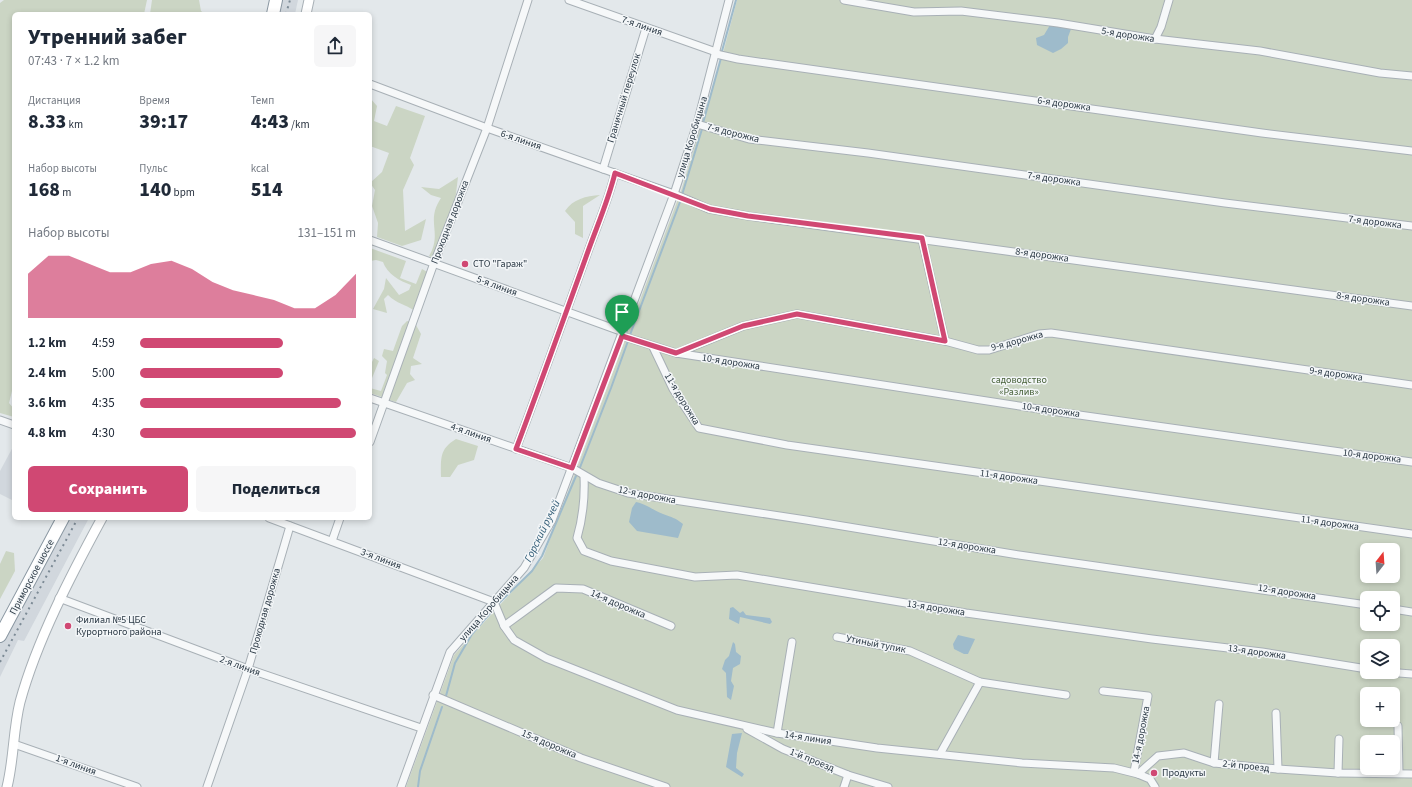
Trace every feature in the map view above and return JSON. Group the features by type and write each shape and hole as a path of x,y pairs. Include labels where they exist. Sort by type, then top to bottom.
{"highway":[{"path":"266,12 269,0"},
{"path":"273,12 276,0"},
{"name":"Приморское шоссе","path":"0,622 54,520"},
{"name":"Приморское шоссе","path":"0,636 62,520"}],"street":[{"path":"306,12 309,0"},
{"name":"Проходная дорожка","path":"372,437 434,263 487,128 528,0"},
{"name":"7-я линия","path":"569,0 716,53"},
{"name":"улица Коробицына","path":"402,787 421,728 450,652 524,568 552,520 674,194 697,124 729,0"},
{"name":"5-я дорожка","path":"844,0 914,12 961,11 1058,23 1155,39 1260,51 1380,73 1412,76"},
{"path":"1155,39 1161,27 1168,0"},
{"name":"Граничный переулок","path":"603,169 646,28"},
{"name":"6-я дорожка","path":"716,53 738,59 1262,133 1412,151"},
{"name":"6-я линия","path":"372,85 487,128 674,194"},
{"name":"7-я дорожка","path":"697,124 749,139 868,152 1233,204 1412,226"},
{"path":"516,449 589,249 610,196 615,173"},
{"name":"8-я дорожка","path":"674,194 710,209 748,216 922,238 1412,306"},
{"path":"922,238 945,341"},
{"name":"5-я линия","path":"372,241 567,311 622,334"},
{"name":"9-я дорожка","path":"676,353 743,326 797,314 945,341 978,350 989,350 1039,334 1051,333 1412,385"},
{"name":"10-я дорожка","path":"622,334 653,347 676,353 1081,415 1412,462"},
{"name":"11-я дорожка","path":"653,347 674,389 700,428 787,445 1412,534"},
{"name":"4-я линия","path":"372,399 572,468"},
{"path":"0,420 12,424"},
{"name":"12-я дорожка","path":"572,468 598,483 636,494 1019,555 1360,604"},
{"name":"13-я дорожка","path":"584,476 585,496 583,519 577,538 584,550 611,561 695,577 737,575 966,613 1152,639 1262,652 1360,668"},
{"path":"7,787 14,744 16,719 25,685 59,598 101,520"},
{"name":"3-я линия","path":"274,520 332,540 494,602"},
{"path":"332,540 339,520"},
{"name":"Проходная дорожка","path":"207,787 248,669 290,526"},
{"name":"14-я дорожка","path":"504,626 556,588 583,589 671,626"},
{"name":"2-я линия","path":"59,598 248,669 421,728"},
{"name":"14-я линия","path":"494,602 504,626 514,640 546,658 677,710 777,733 877,748 1022,763 1114,768 1136,773 1150,779 1155,787"},
{"path":"1400,610 1412,612"},
{"name":"Утиный тупик","path":"837,637 910,651 980,682 1066,695"},
{"path":"777,733 792,642"},
{"path":"1400,673 1412,674"},
{"path":"940,754 980,682"},
{"name":"14-я дорожка","path":"1103,691 1148,696 1136,773"},
{"name":"15-я дорожка","path":"433,695 581,758 666,787"},
{"name":"2-й проезд","path":"1214,763 1218,704"},
{"name":"2-й проезд","path":"1276,714 1278,769"},
{"name":"1-й проезд","path":"740,725 783,749 848,775 888,787"},
{"path":"1338,739 1338,773"},
{"name":"1-я линия","path":"14,744 137,787"},
{"name":"2-й проезд","path":"1136,773 1158,756 1184,753 1214,763 1278,769 1360,773"},
{"name":"2-й проезд","path":"1400,773 1412,774"},
{"path":"844,787 848,775"}],"shaded area":[{"path":"281,0 298,0 295,12 278,12"},
{"path":"12,449 12,500 0,494 0,471"},
{"path":"66,520 88,520 24,641 18,640 0,677 0,643"}],"green space":[{"path":"4,0 147,0 144,12 12,12 12,391 9,403 12,407 12,416 0,413 0,3"},
{"path":"152,0 199,0 202,12 150,12"},
{"name":"садоводство «Разлив»","path":"737,0 1412,0 1412,787 406,787 454,655 543,558 681,191 723,53"},
{"path":"372,100 377,106 374,121 387,126 396,106 425,116 410,158 414,165 403,190 405,231 426,219 421,240 402,246 377,237 378,223 372,206 375,190 372,186 372,181 382,172 389,153 372,147"},
{"path":"458,177 455,202 433,258 429,256 435,240 434,214 436,206 441,198 431,195 421,187 439,189"},
{"path":"600,195 583,206 583,238 575,234 575,222 565,211 568,207 580,199"},
{"path":"372,249 406,261 400,278 416,284 422,269 429,273 415,311 388,295 384,299 387,313 373,309 384,289 386,278 399,295 409,290 411,285 398,279 388,270 383,262 372,261"},
{"path":"407,321 411,322 385,398 372,394 372,389 381,391 387,375 385,373 387,361 382,356 384,349 393,351 402,326"},
{"path":"416,325 421,334 413,358 422,364 411,366 410,374 415,380 407,383 396,402 389,400"},
{"path":"374,358 379,361 372,378 372,362"},
{"path":"456,439 478,446 474,460 458,465 450,477 441,477 442,455 446,447"},
{"path":"6,551 14,553 15,571 0,599 0,564"}],"water":[{"path":"1050,25 1071,29 1068,37 1068,43 1053,53 1037,45 1036,38 1044,35"},
{"path":"636,502 683,524 678,538 637,531 629,522 632,508"},
{"path":"733,607 740,613 743,611 746,615 770,618 772,622 770,624 740,617 739,624 729,619 730,608"},
{"path":"958,635 975,639 968,654 964,654 954,649 953,644"},
{"path":"733,642 735,644 736,652 741,656 740,664 733,668 731,681 734,686 731,700 727,697 726,673 722,669 725,660 729,656"},
{"path":"742,733 737,753 736,768 744,774 742,777 726,767 732,734"}],"waterway":[{"name":"Горский ручей","path":"722,51 736,0"},
{"name":"Горский ручей","path":"703,123 721,58"},
{"name":"Горский ручей","path":"682,195 702,129"},
{"name":"Горский ручей","path":"630,335 680,202"},
{"name":"Горский ручей","path":"579,470 628,341"},
{"name":"Горский ручей","path":"497,605 532,571 542,556 576,476"},
{"name":"Горский ручей","path":"446,696 455,663 472,634 492,611"},
{"name":"Горский ручей","path":"418,787 420,771 442,707"}],"railway":[{"path":"287,12 290,0"},
{"path":"0,662 77,520"}],"place":[{"name":"СТО \"Гараж\"","path":"465,264"},
{"name":"Филиал №5 ЦБС Курортного района","path":"68,626"},
{"name":"Продукты","path":"1154,773"}],"route":[{"path":"615,173 674,194 710,209 748,216 922,238 945,341 797,314 743,326 676,353 622,336 572,468 516,449 547,368 589,249 610,196 615,173"}]}
